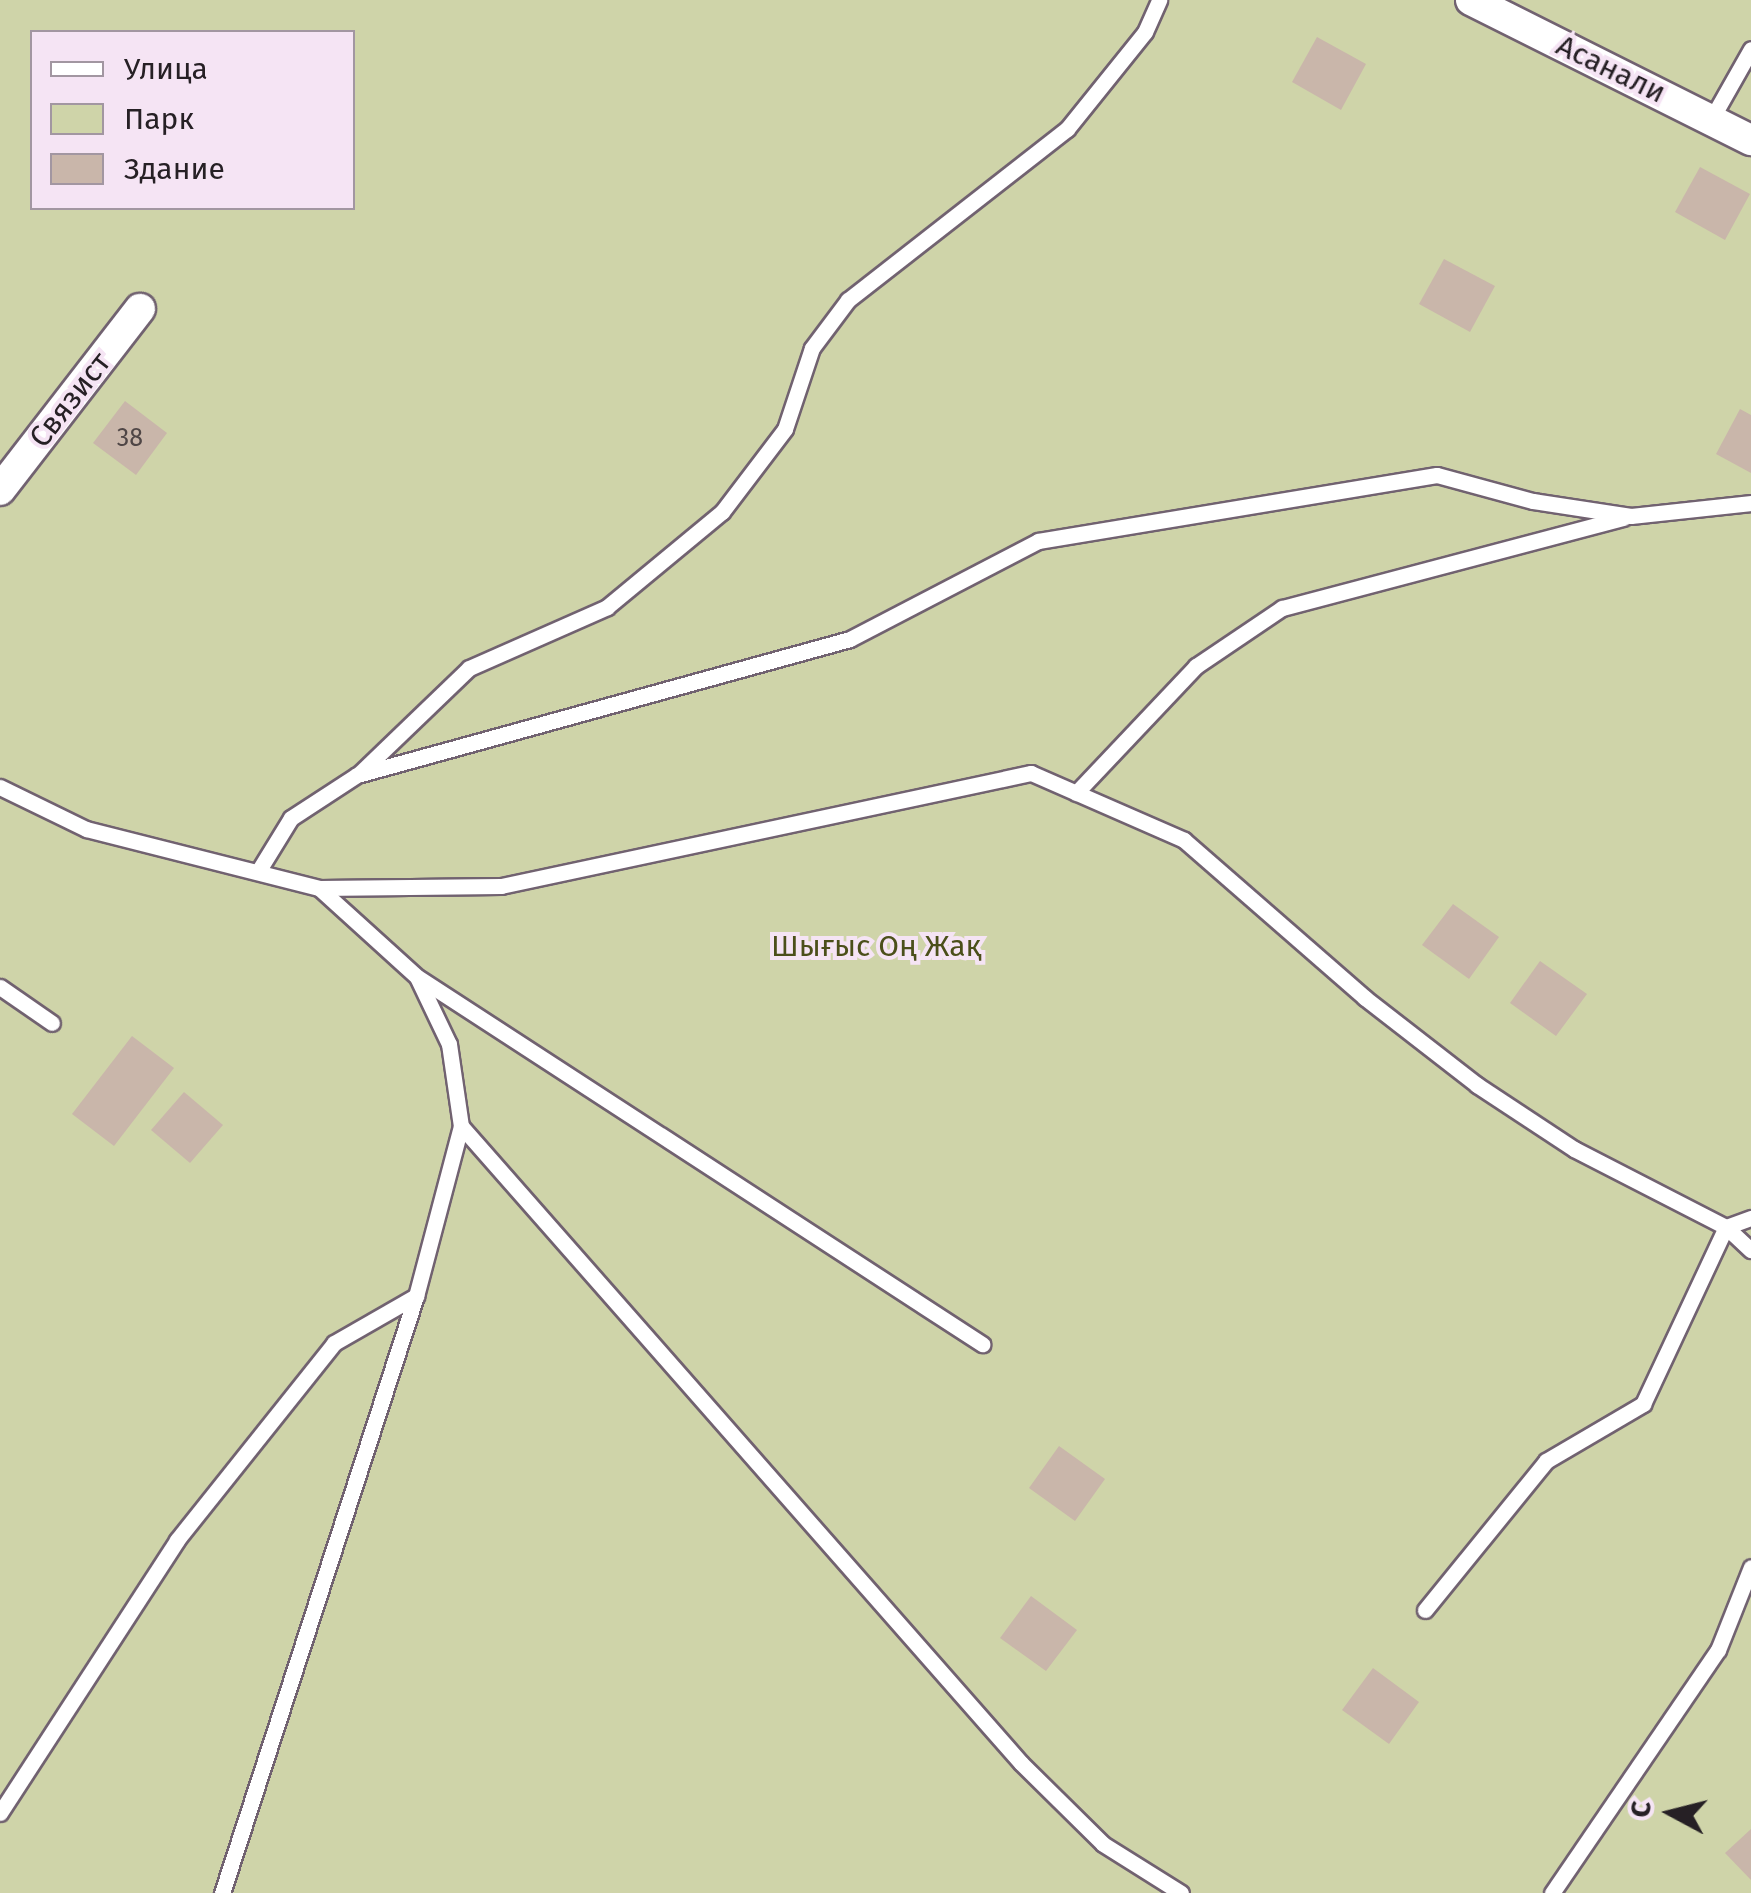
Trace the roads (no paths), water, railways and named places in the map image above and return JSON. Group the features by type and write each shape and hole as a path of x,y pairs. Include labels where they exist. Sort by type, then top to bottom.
{"street":[{"name":"Асанали","path":"1471,0 1751,140"},
{"name":"Связист","path":"0,490 140,309"}],"lane":[{"path":"259,870 291,818 357,776 469,668 607,607 722,512 785,429 812,348 848,300 1067,130 1145,32 1159,0"},
{"path":"1712,118 1751,49"},
{"path":"357,776 850,640 1038,541 1437,475 1533,501 1630,516"},
{"path":"1076,793 1196,666 1282,608 1630,516 1751,502"},
{"path":"0,787 86,829 319,888 501,886 1031,773 1184,840 1365,998 1477,1085 1574,1149 1726,1227 1751,1250"},
{"path":"319,888 417,977 982,1344"},
{"path":"222,1893 416,1296 461,1126 449,1044 417,977"},
{"path":"0,987 52,1023"},
{"path":"461,1126 1021,1763 1104,1844 1181,1893"},
{"path":"1425,1610 1546,1462 1644,1404 1726,1227 1751,1218"},
{"path":"0,1814 176,1540 334,1343 416,1296"},
{"path":"1552,1893 1718,1650 1751,1567"}],"park label":[{"name":"Шығыс Оң Жақ","path":"876,946"}]}
